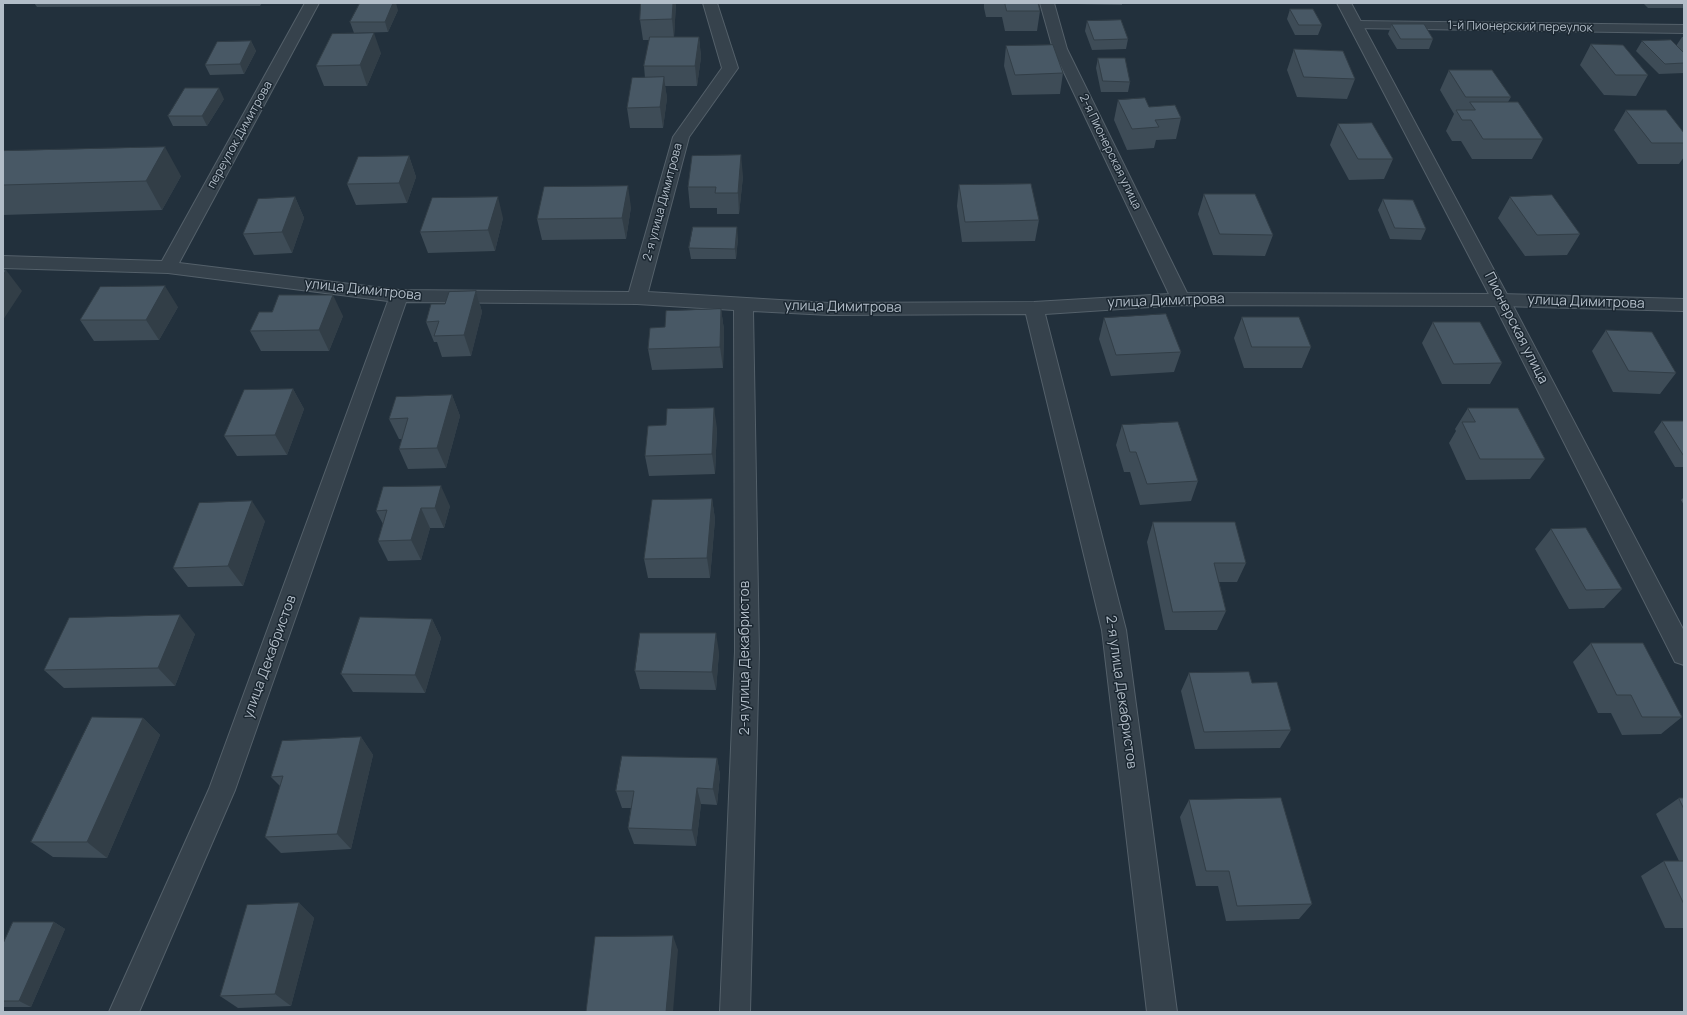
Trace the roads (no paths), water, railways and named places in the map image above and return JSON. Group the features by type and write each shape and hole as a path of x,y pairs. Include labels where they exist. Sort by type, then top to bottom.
{"street":[{"name":"переулок Димитрова","path":"168,267 312,3"},
{"name":"2-я улица Димитрова","path":"637,298 681,137 730,68 710,3"},
{"name":"2-я Пионерская улица","path":"1047,3 1060,49 1181,299"},
{"name":"Пионерская улица","path":"1344,3 1501,300 1684,655"},
{"name":"1-й Пионерский переулок","path":"1356,25 1684,29"},
{"name":"улица Димитрова","path":"3,262 168,267 399,296 637,298 829,309 1034,308 1181,299 1501,300 1684,305"},
{"name":"улица Декабристов","path":"124,1012 222,790 399,296"},
{"name":"2-я улица Декабристов","path":"735,1012 747,652 742,304"},
{"name":"2-я улица Декабристов","path":"1034,308 1114,630 1162,1012"}]}
